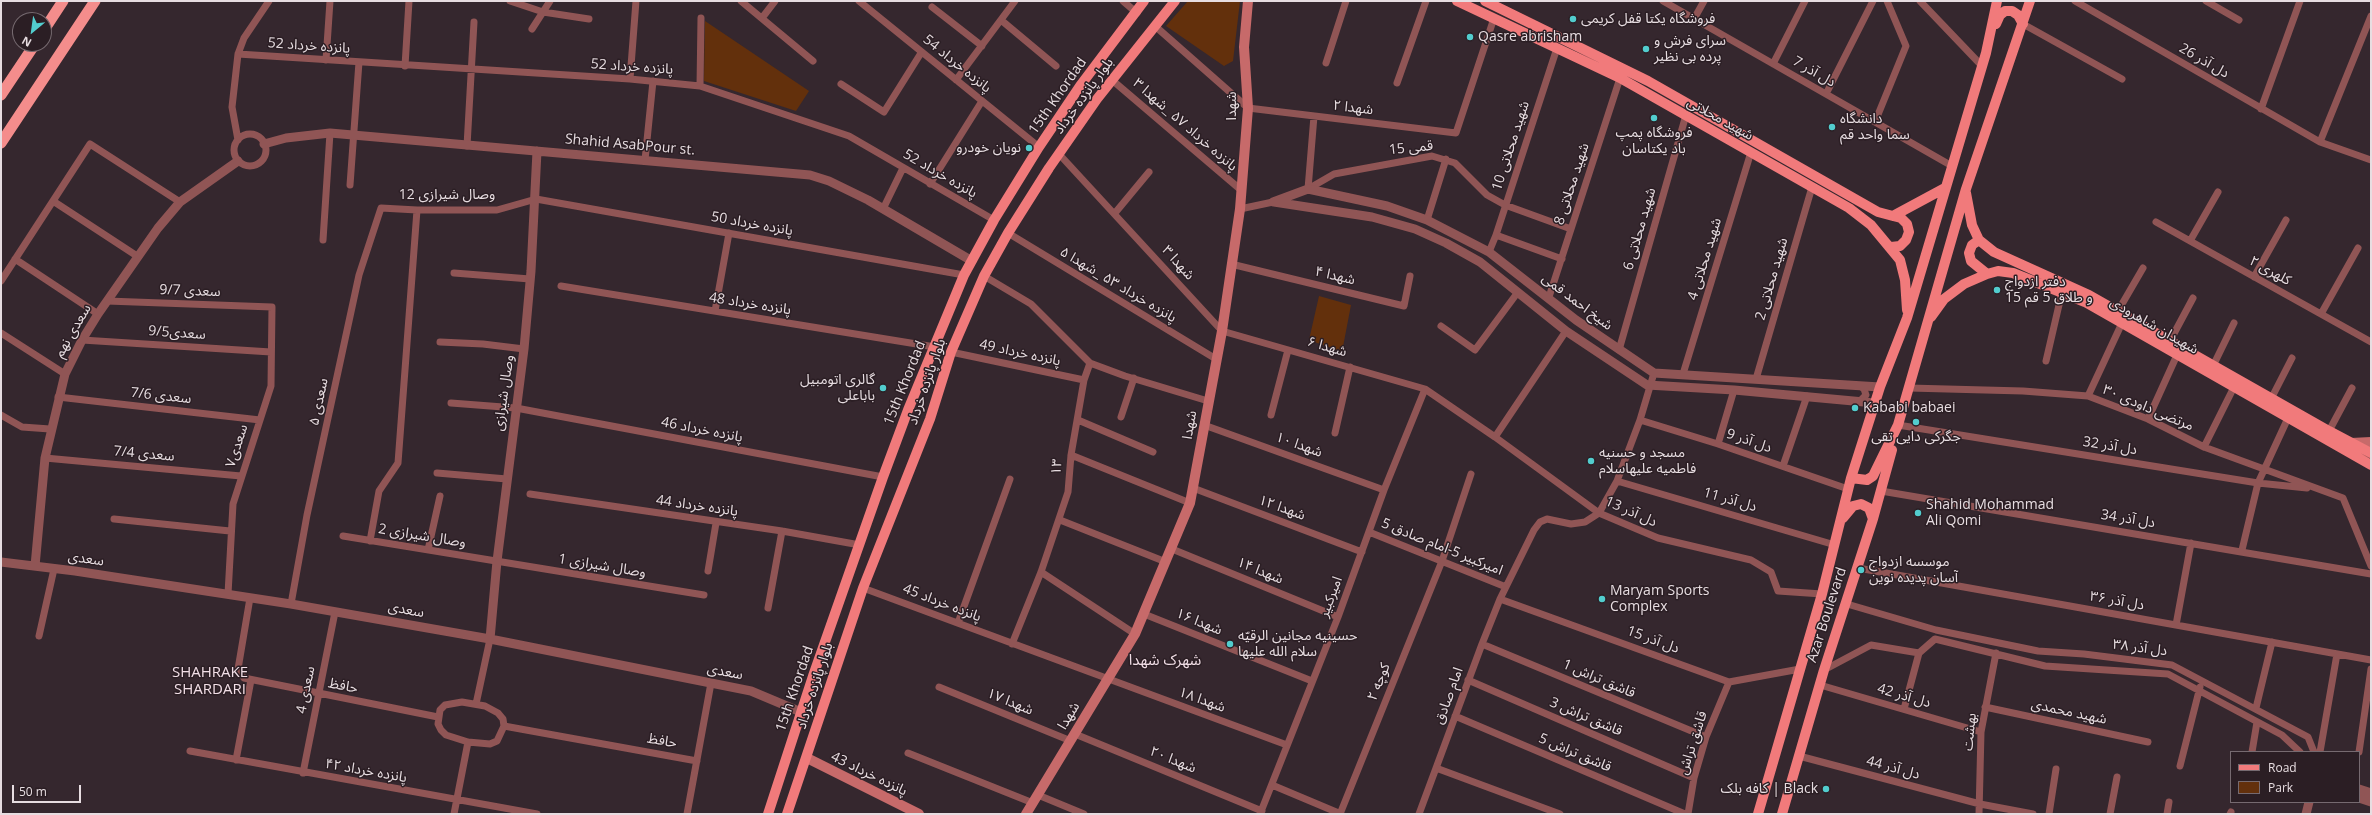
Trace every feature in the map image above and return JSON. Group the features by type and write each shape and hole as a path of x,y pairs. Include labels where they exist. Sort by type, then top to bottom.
{"highway":[{"path":"52,18 63,1"},
{"path":"1,143 95,1"},
{"path":"1,95 30,52"}],"main road":[{"name":"15th Khordad","path":"768,814 801,712 883,477 964,275 994,220 1039,147 1080,86 1137,13 1144,1"},
{"name":"بلوار پانزده خرداد","path":"787,814 807,758 824,699 863,588 930,419 951,352 984,276 1008,233 1059,154 1112,80 1175,1"},
{"name":"شهدا","path":"1026,814 1135,634 1172,549 1190,503 1222,331 1240,209 1248,108 1244,47 1248,1"},
{"name":"شهید محلاتی","path":"1457,1 1620,78 1849,208 1865,221 1891,247 1900,260 1905,280 1907,318"},
{"name":"شهید محلاتی","path":"1484,1 1648,81 1878,212 1901,218 1907,224 1909,232 1906,240 1900,246 1891,247"},
{"path":"1986,53 1997,1"},
{"path":"1851,478 1867,480 1873,476 1898,425 1966,189 2030,1"},
{"path":"1982,66 2000,15 2005,11 2012,11 2018,15 2022,24"},
{"name":"Azar Boulevard","path":"1758,814 1822,594 1840,527 1851,478 1880,387 1907,318 1982,66"},
{"path":"1893,216 1945,188"},
{"name":"شهیدان شاهرودی","path":"1966,189 1972,225 1980,240 1994,252 2015,263 2065,283 2118,311 2329,432 2371,453"},
{"path":"1980,240 1972,245 1969,253 1971,261 1987,274"},
{"name":"شهیدان شاهرودی","path":"1926,324 1944,299 1964,284 1987,274 1998,272 2013,273 2062,292 2122,323 2371,465"},
{"name":"Azar Boulevard","path":"1782,814 1824,670 1847,604 1873,519 1898,425"},
{"path":"2351,443 2371,442"},
{"path":"1840,527 1848,510 1853,506 1861,504 1869,508 1873,519"},
{"name":"پانزده خرداد 43","path":"807,758 920,814"}],"street":[{"path":"238,140 232,107 238,54 244,38 269,1"},
{"path":"326,60 330,1"},
{"path":"405,66 409,1"},
{"path":"510,1 543,12 589,19"},
{"path":"532,29 550,1"},
{"path":"630,79 636,1"},
{"path":"741,1 813,61"},
{"path":"762,18 775,1"},
{"name":"پانزده خرداد 54","path":"859,1 921,53 1039,147"},
{"path":"956,80 1015,1"},
{"path":"1123,1 1137,13"},
{"path":"1326,63 1346,1"},
{"path":"1397,83 1426,1"},
{"name":"دل آذر 7","path":"1663,1 1952,166"},
{"path":"1694,19 1704,1"},
{"path":"1773,64 1805,1"},
{"path":"1826,94 1873,1"},
{"path":"1875,122 1906,46 1887,1"},
{"path":"1920,1 1982,66"},
{"name":"دل آذر 26","path":"2075,1 2320,142 2371,160"},
{"path":"2206,1 2239,20"},
{"path":"2262,109 2300,1"},
{"path":"932,7 982,46"},
{"path":"2320,142 2371,16"},
{"path":"700,86 701,18"},
{"name":"شهدا ۲","path":"1248,108 1456,133 1494,18"},
{"path":"1001,20 1056,66"},
{"path":"467,146 474,22"},
{"path":"2022,24 2122,79"},
{"path":"1155,26 1248,108"},
{"name":"شهید محلاتی 10","path":"1489,252 1496,235 1557,48"},
{"path":"841,84 884,112 921,53"},
{"name":"پانزده خرداد 52","path":"238,54 405,66 630,79 700,86 849,136 994,220"},
{"path":"350,185 360,62"},
{"name":"شهید محلاتی 8","path":"1549,297 1620,78"},
{"name":"پانزده خرداد ۵۷ _شهدا ۳","path":"1112,80 1241,190"},
{"path":"645,160 653,81"},
{"path":"930,184 982,101"},
{"name":"شهید محلاتی 6","path":"1619,350 1686,115"},
{"path":"1308,189 1314,116"},
{"path":"323,240 330,133"},
{"name":"Shahid AsabPour st.","path":"264,144 286,138 330,133 810,175 829,181 883,209 972,260"},
{"path":"246,135 255,135 264,144 266,153 259,163 250,166 238,160 234,148 238,140 246,135"},
{"path":"1,281 90,144 180,202"},
{"name":"وصال شیرازی","path":"490,639 497,561 524,349 536,199 537,151"},
{"name":"شهید محلاتی 4","path":"1683,374 1751,152"},
{"name":"شهدا ۳","path":"1059,154 1115,213 1222,331"},
{"name":"قمی 15","path":"1308,189 1334,174 1432,156 1446,159 1455,163 1487,195 1505,205 1571,230"},
{"path":"1427,220 1446,159"},
{"name":"سعدی نهم","path":"35,566 45,458 50,429 65,374 82,340 137,256 180,202 238,160"},
{"path":"883,209 903,168"},
{"path":"1115,213 1149,172"},
{"name":"شهید محلاتی 2","path":"1756,379 1812,187"},
{"name":"شیخ احمد قمی","path":"1240,209 1273,202 1308,189 1388,206 1427,220 1489,252 1619,350 1654,373"},
{"path":"2190,241 2218,192"},
{"name":"وصال شیرازی 12","path":"381,208 417,210 497,210 536,199"},
{"name":"پانزده خرداد 50","path":"536,199 964,275"},
{"path":"53,201 137,256"},
{"name":"شیخ احمد قمی","path":"1273,202 1372,217 1415,229 1446,243 1480,262 1566,331 1647,386 1734,390 1875,403"},
{"name":"سعدی ۵","path":"291,604 307,515 359,275 381,208"},
{"path":"370,541 379,491 398,463 417,210"},
{"path":"2254,277 2286,220"},
{"name":"کلهری ۲","path":"2156,222 2371,342"},
{"path":"1446,243 1451,232"},
{"path":"715,311 729,233"},
{"name":"پانزده خرداد ۵۳ _شهدا ۵","path":"1008,233 1216,359"},
{"path":"1496,235 1562,259"},
{"path":"2321,314 2358,248"},
{"path":"15,259 98,314"},
{"name":"شهدا ۴","path":"1232,264 1404,306 1410,276"},
{"path":"2118,311 2143,268"},
{"path":"454,273 530,279"},
{"path":"984,276 1031,304 1090,362 1134,378 1208,401"},
{"name":"پانزده خرداد 48","path":"561,286 934,347"},
{"path":"1441,326 1475,350 1518,292"},
{"path":"2046,361 2062,292"},
{"path":"2170,341 2193,298"},
{"name":"سعدی 9/7","path":"107,301 272,307"},
{"name":"سعدی۷","path":"228,594 230,531 233,504 271,386 272,307"},
{"path":"2088,396 2122,323"},
{"path":"2213,366 2234,323"},
{"name":"شهدا ۶","path":"1222,331 1425,389"},
{"path":"1496,437 1566,331"},
{"path":"1,333 65,374"},
{"name":"سعدی9/5","path":"82,340 271,352"},
{"path":"440,342 483,344 524,349"},
{"path":"1271,415 1288,350"},
{"name":"پانزده خرداد 49","path":"951,352 1084,380"},
{"path":"2148,419 2177,355"},
{"path":"2271,399 2292,358"},
{"name":"۱۳","path":"1012,644 1041,572 1060,520 1068,492 1072,454 1084,380 1090,362"},
{"path":"1335,433 1350,368"},
{"path":"1599,513 1617,481 1652,386 1654,373 1880,387"},
{"path":"1121,417 1134,378"},
{"path":"1859,402 1866,395 1864,389 1860,386"},
{"path":"2204,447 2234,387"},
{"name":"۳۰ مرتضی داودی","path":"1909,388 2023,391 2088,396 2148,419 2204,447 2343,498 2371,566"},
{"path":"2329,432 2352,388"},
{"name":"دل آذر 13","path":"1425,389 1496,437 1599,513 1658,538 1751,560 1771,572 1778,591 1822,594"},
{"name":"امیرکبیر","path":"1261,812 1338,617 1384,490 1425,389"},
{"path":"1718,444 1734,390"},
{"path":"1783,466 1807,396"},
{"name":"سعدی 7/6","path":"58,397 260,420"},
{"name":"پانزده خرداد 46","path":"451,403 516,408 883,477"},
{"path":"1,415 22,426 50,429"},
{"path":"2242,550 2258,483 2288,418"},
{"path":"1078,420 1153,452"},
{"name":"دل آذر 9","path":"1640,420 1718,444 1848,489"},
{"name":"شهدا ۱۰","path":"1204,425 1384,490"},
{"name":"دل آذر 32","path":"1898,425 2258,483 2319,490"},
{"path":"1072,454 1190,503"},
{"name":"سعدی 7/4","path":"45,458 241,476"},
{"path":"437,473 507,479"},
{"name":"کوچه ۲","path":"1341,814 1442,561 1472,474"},
{"path":"958,623 1010,479"},
{"name":"دل آذر 11","path":"1617,481 1835,545"},
{"name":"شهدا ۱۲","path":"1193,488 1362,552"},
{"name":"دل آذر 34","path":"1881,491 2191,543 2242,550 2371,574"},
{"name":"پانزده خرداد 44","path":"530,494 716,523 782,531 860,545"},
{"path":"428,550 440,496"},
{"name":"امام صادق","path":"1419,814 1468,680 1500,599 1534,530 1540,522 1547,519 1571,524 1585,522 1599,513"},
{"path":"114,519 230,531"},
{"path":"1060,520 1166,562"},
{"path":"708,571 716,523"},
{"path":"768,608 782,531"},
{"name":"امیرکبیر 5-امام صادق 5","path":"1369,532 1506,587"},
{"name":"وصال شیرازی 2","path":"343,536 497,561"},
{"path":"2176,625 2191,543"},
{"name":"شهدا ۱۴","path":"1172,549 1338,617"},
{"name":"وصال شیرازی 1","path":"497,561 704,595"},
{"name":"سعدی","path":"1,562 228,594 490,639 751,691 801,712"},
{"name":"دل آذر ۳۶","path":"1858,568 2371,660"},
{"path":"39,636 54,569"},
{"path":"1041,572 1135,634"},
{"name":"پانزده خرداد 45","path":"863,588 1108,679"},
{"name":"حافظ","path":"250,598 238,669 244,678 438,717"},
{"name":"دل آذر 15","path":"1500,599 1729,682 1800,670"},
{"name":"دل آذر ۳۸","path":"1847,604 1936,630 2038,651 2084,654 2172,665 2256,708 2308,737 2314,751"},
{"name":"سعدی 4","path":"303,773 335,612"},
{"name":"شهدا ۱۶","path":"1144,614 1312,681"},
{"path":"476,704 490,639"},
{"name":"دل آذر ۳۸","path":"1919,653 1935,639 2046,666 2168,674 2282,735 2299,751"},
{"path":"2256,708 2272,642"},
{"name":"قاشق تراش 1","path":"1482,644 1706,737"},
{"path":"1824,670 1871,645 1919,653 1904,709"},
{"name":"بهشت","path":"1979,814 1981,732 1996,653"},
{"path":"2320,751 2337,654"},
{"path":"2359,751 2371,669"},
{"name":"شهدا ۱۸","path":"1108,679 1287,745"},
{"path":"236,760 252,680"},
{"name":"قاشق تراش 3","path":"1468,680 1694,778"},
{"path":"2180,766 2201,681"},
{"name":"قاشق تراش","path":"1688,814 1694,778 1706,737 1729,682"},
{"path":"687,814 711,683"},
{"name":"دل آذر 42","path":"1820,685 1981,732"},
{"name":"شهدا ۱۷","path":"939,687 1073,737"},
{"path":"462,702 476,704 493,709 503,719 504,726 497,741 490,744 468,742 446,735 438,724 440,710 445,705 462,702"},
{"name":"شهید محمدی","path":"1985,708 2148,742"},
{"name":"قاشق تراش 5","path":"1455,716 1685,814"},
{"path":"2252,751 2257,722"},
{"name":"حافظ","path":"504,726 697,761"},
{"name":"شهدا ۲۰","path":"1073,737 1261,812"},
{"path":"454,814 468,742"},
{"name":"پانزده خرداد ۴۲","path":"190,751 456,801 537,814"},
{"path":"908,753 1035,799 1084,814"},
{"name":"دل آذر 44","path":"1799,756 1980,804 2032,814"},
{"path":"1436,768 1560,814"},
{"path":"2049,814 2056,769"},
{"path":"2110,814 2117,777"},
{"path":"1272,785 1341,814"},
{"path":"2360,789 2371,793"},
{"path":"2360,798 2371,802"},
{"path":"2167,814 2169,802"},
{"path":"2306,814 2309,803"}],"green space":[{"path":"1188,1 1240,1 1233,61 1224,66 1166,26"},
{"path":"705,21 809,91 796,111 704,81"},
{"path":"1319,296 1351,305 1342,352 1309,340"}],"place":[{"name":"فروشگاه یکتا قفل کریمی","path":"1573,19"},
{"name":"Qasre abrisham","path":"1470,37"},
{"name":"سرای فرش و پرده بی نظیر","path":"1646,49"},
{"name":"فروشگاه پمپ باد یکتاسان","path":"1654,118"},
{"name":"دانشگاه سما واحد قم","path":"1832,127"},
{"name":"نویان خودرو","path":"1029,148"},
{"name":"دفتر ازدواج 15 و طلاق 5 قم","path":"1997,290"},
{"name":"گالری اتومبیل باباعلی","path":"883,388"},
{"name":"Kababi babaei","path":"1855,408"},
{"name":"جگرکی دایی تقی","path":"1916,422"},
{"name":"مسجد و حسنیه فاطمیه علیهاسلام","path":"1591,461"},
{"name":"Shahid Mohammad Ali Qomi","path":"1918,513"},
{"name":"موسسه ازدواج آسان پدیده نوین","path":"1861,570"},
{"name":"Maryam Sports Complex","path":"1602,599"},
{"name":"حسینیه مجانین الرقیّه سلام الله علیها","path":"1230,644"},
{"name":"کافه بلک | Black","path":"1826,789"}],"district":[{"name":"شهرک شهدا","path":"1165,661"},
{"name":"SHAHRAKE SHARDARI","path":"210,682"}]}
